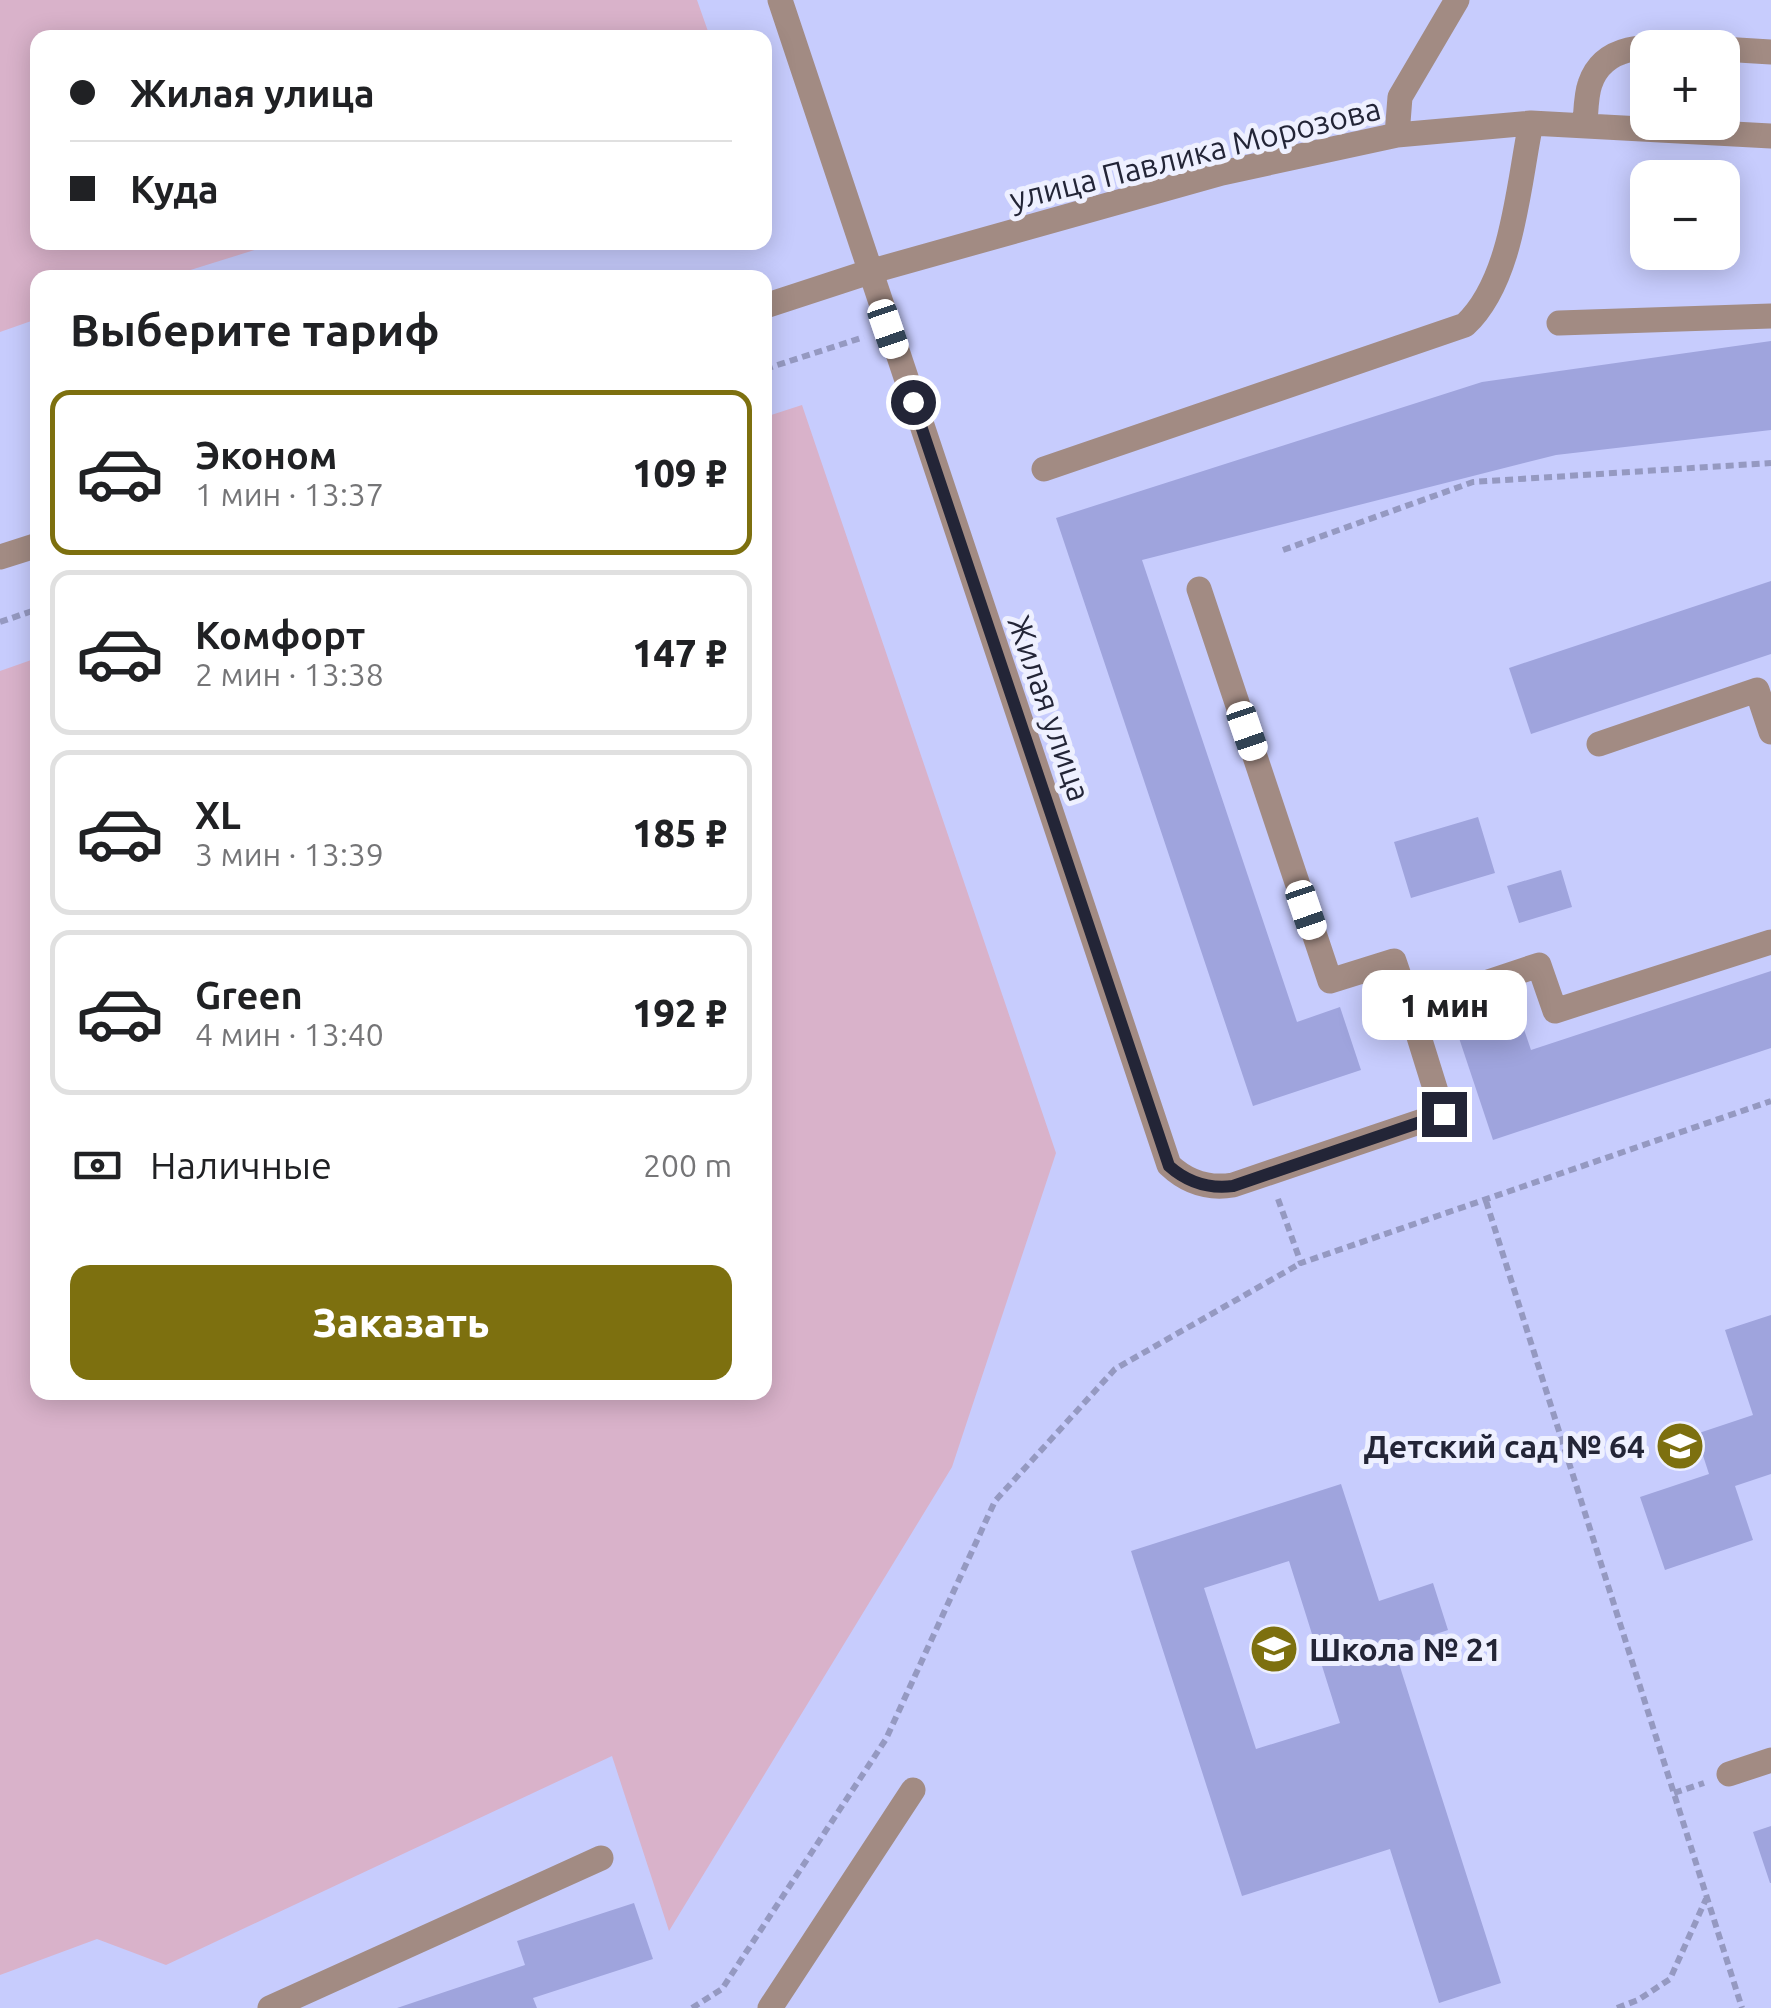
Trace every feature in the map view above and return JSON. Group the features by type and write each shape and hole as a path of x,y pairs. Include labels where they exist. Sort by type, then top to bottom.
{"street":[{"name":"Жилая улица","path":"780,0 1169,1166 1189,1180 1214,1187 1233,1186 1269,1174"},
{"path":"1397,135 1400,97 1457,0"},
{"path":"1585,123 1589,85 1596,73 1615,54 1630,48"},
{"path":"1740,50 1771,52"},
{"name":"улица Павлика Морозова","path":"772,304 869,272 1222,173 1397,135 1530,122 1771,136"},
{"path":"1044,469 1465,325 1484,304 1499,276 1530,122"},
{"path":"1559,323 1771,316"},
{"path":"0,558 30,548"},
{"path":"1199,588 1330,981 1394,961 1444,1114 1269,1174"},
{"path":"1599,744 1757,690 1771,732"},
{"path":"1410,1008 1539,965 1555,1012 1771,942"},
{"path":"1729,1774 1771,1760"},
{"path":"770,2008 913,1790"},
{"path":"270,2008 601,1858"}],"path":[{"path":"772,368 888,329"},
{"path":"1283,550 1473,482 1771,463"},
{"path":"0,622 30,613"},
{"path":"692,2008 722,1988 886,1739 995,1501 1116,1369 1301,1263 1771,1101"},
{"path":"1269,1174 1301,1263"},
{"path":"1486,1201 1742,2008"},
{"path":"1616,2008 1638,2000 1670,1980 1707,1897"}],"shaded area":[{"path":"0,0 697,0 708,30 30,30 30,250 255,250 190,270 30,270 30,321 0,332"},
{"path":"802,405 1056,1153 952,1467 669,1931 612,1756 166,1965 97,1939 0,1975 0,671 30,660 30,1400 772,1400 772,415"}],"building":[{"path":"1771,341 1771,430 1556,455 1142,560 1297,1022 1340,1007 1361,1070 1253,1106 1056,518 1482,382"},
{"path":"1771,581 1771,654 1531,734 1509,668"},
{"path":"1478,817 1495,873 1411,898 1394,842"},
{"path":"1561,870 1572,907 1519,923 1507,886"},
{"path":"1771,971 1771,1048 1493,1140 1454,1023 1515,1003 1531,1050"},
{"path":"1771,1315 1771,1474 1735,1486 1753,1540 1665,1570 1640,1497 1709,1474 1696,1434 1753,1415 1725,1330"},
{"path":"1341,1484 1379,1601 1433,1583 1448,1630 1394,1648 1501,1983 1439,2003 1390,1849 1242,1896 1131,1551","holes":["1289,1561 1340,1723 1256,1749 1204,1588"]},
{"path":"1771,1826 1771,1883 1770,1883 1753,1832"},
{"path":"634,1903 653,1959 533,1998 537,2008 397,2008 525,1965 517,1941"}],"place":[{"name":"Детский сад № 64","path":"1680,1446"},
{"name":"Школа № 21","path":"1274,1649"}],"route":[{"path":"913,402 1169,1166 1206,1186 1233,1186 1444,1114"}]}
